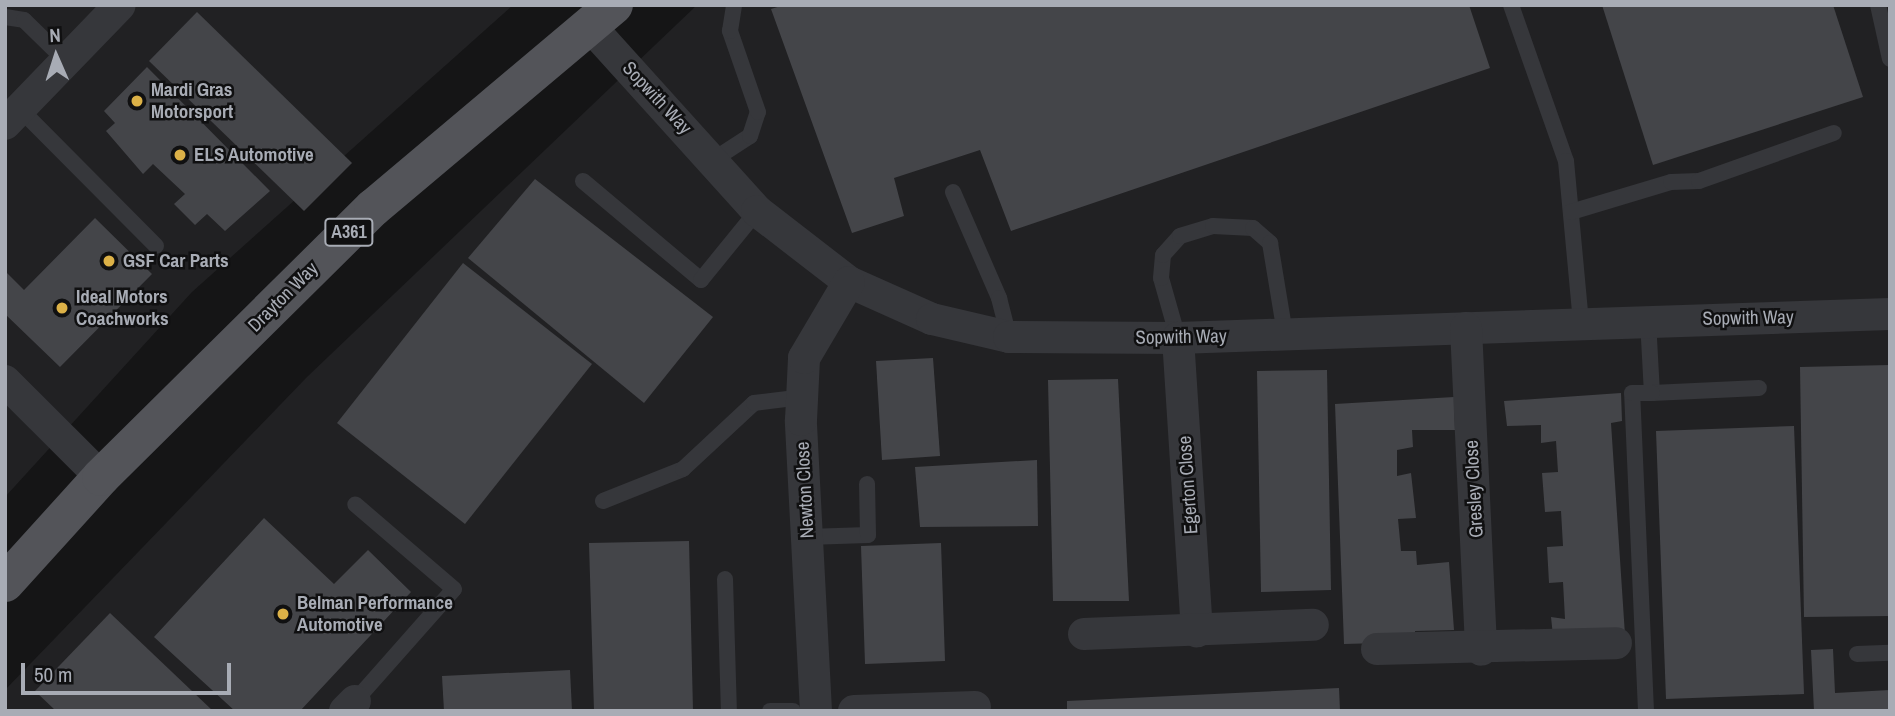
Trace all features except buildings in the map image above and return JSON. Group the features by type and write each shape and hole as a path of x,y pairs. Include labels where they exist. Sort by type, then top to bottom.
{"main road":[{"name":"Drayton Way","path":"5,583 101,477 373,208 601,15"}],"street":[{"path":"12,117 120,5"},
{"name":"Sopwith Way","path":"601,15 713,160 757,211 849,282 932,319 1009,337 1178,338 1581,322 1890,314"},
{"name":"Newton Close","path":"816,711 802,397 804,358 849,282"},
{"name":"Gresley Close","path":"1466,328 1481,650"},
{"name":"Egerton Close","path":"1178,338 1197,631"},
{"path":"5,381 101,477"},
{"path":"1084,634 1313,625"},
{"path":"1377,649 1481,650 1616,643"},
{"path":"854,711 975,707"}],"lane":[{"path":"713,160 750,136 758,112 730,31 734,5"},
{"path":"1511,5 1566,161 1581,322"},
{"path":"1878,5 1890,59"},
{"path":"5,17 24,20 66,61"},
{"path":"12,117 156,246"},
{"path":"1571,212 1671,182 1699,181 1834,133"},
{"path":"583,181 701,280 757,211"},
{"path":"953,192 999,298 1009,337"},
{"path":"1178,338 1161,278 1163,255 1180,236 1213,226 1253,228 1270,243 1285,334"},
{"path":"1648,320 1653,393"},
{"path":"1646,711 1632,393 1759,388"},
{"path":"603,501 683,469 754,403 802,397"},
{"path":"807,537 868,535 867,484"},
{"path":"350,706 454,589 355,504"},
{"path":"725,579 729,711"},
{"path":"1857,654 1890,653"},
{"path":"770,711 793,711"}],"shaded area":[{"path":"5,5 513,5 192,292 5,497"},
{"path":"697,5 1890,5 1890,711 5,711 5,690 307,377"}],"place":[{"name":"Mardi Gras Motorsport","path":"137,101"},
{"name":"ELS Automotive","path":"180,155"},
{"name":"GSF Car Parts","path":"109,261"},
{"name":"Ideal Motors Coachworks","path":"62,308"},
{"name":"Belman Performance Automotive","path":"283,614"}]}
